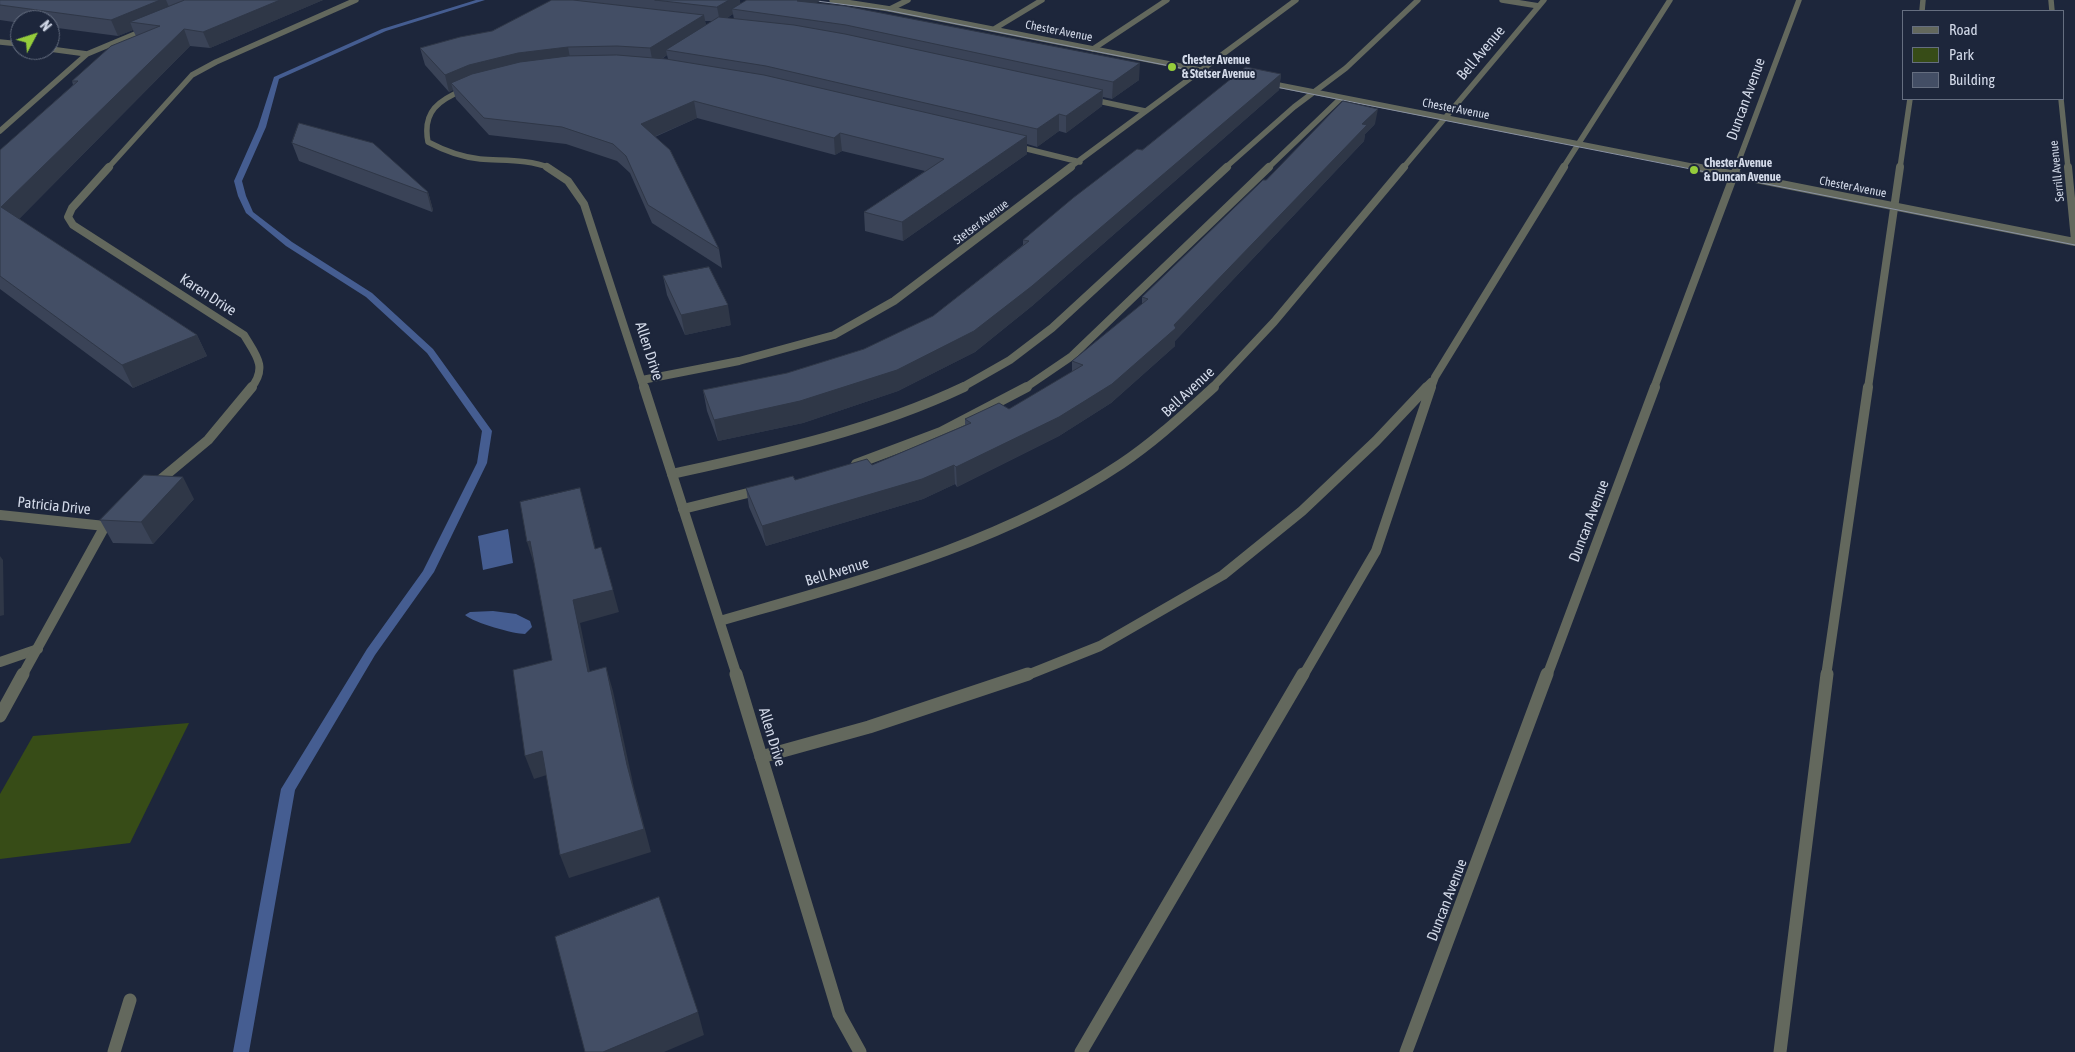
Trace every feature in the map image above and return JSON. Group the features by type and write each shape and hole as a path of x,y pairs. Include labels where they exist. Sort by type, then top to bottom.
{"street":[{"name":"Karen Drive","path":"149,489 208,440 258,379 260,362 244,335 73,225 68,217 72,208 192,75 216,62 356,0"},
{"name":"Chester Avenue","path":"832,0 890,8 1255,81"},
{"path":"890,8 908,0"},
{"path":"994,29 1042,0"},
{"path":"1093,49 1167,0"},
{"name":"Stetser Avenue","path":"642,380 739,361 834,334 894,301 1199,70 1296,0"},
{"path":"672,474 800,446 875,423 925,404 1009,360 1062,320 1135,250 1312,92 1334,77 1418,0"},
{"path":"1502,0 1542,3"},
{"path":"1081,1052 1376,551 1419,418 1435,377 1578,144 1670,0"},
{"name":"Duncan Avenue","path":"1406,1052 1799,0"},
{"name":"Bell Avenue","path":"720,621 864,579 967,542 1074,493 1120,465 1193,408 1232,369 1295,298 1542,3"},
{"path":"0,131 87,54 152,27"},
{"path":"60,50 87,54"},
{"name":"Chester Avenue","path":"1265,83 2075,241"},
{"name":"Allen Drive","path":"477,84 447,97 433,109 425,121 428,142 451,155 542,166 560,173 573,184 584,204 720,621 839,1014 860,1052"},
{"path":"1078,97 1145,112"},
{"path":"846,467 898,451 956,424 1036,382 1072,356 1341,98"},
{"path":"1780,1052 1818,734 1896,207 1910,100"},
{"name":"Serrill Avenue","path":"2061,100 2075,241"},
{"path":"1008,144 1080,162"},
{"path":"761,757 869,726 1010,681 1100,646 1223,575 1302,511 1376,441 1435,377"},
{"path":"683,509 771,487"},
{"path":"0,716 104,526 119,514"},
{"name":"Patricia Drive","path":"0,515 104,526"},
{"path":"0,521 14,517"},
{"path":"0,662 38,648"},
{"path":"114,1052 130,1000"}],"green space":[{"path":"189,723 130,843 0,859 0,794 33,736"}],"water":[{"path":"508,529 513,563 483,570 478,536"},
{"path":"493,611 516,614 530,621 532,627 525,634 520,634 485,625 465,615 470,612"}],"building":[{"path":"0,0 160,0 111,20 60,13 60,10 37,10 0,5"},
{"path":"185,0 280,0 203,32 184,29 1,207 197,335 122,365 0,276 0,150 78,81 72,81 111,46 160,26 130,22"},
{"path":"552,0 573,0 704,15 650,48 617,46 568,47 518,53 469,65 445,75 420,48 460,37 492,31"},
{"path":"655,0 729,0 717,7"},
{"path":"747,0 798,0 845,6 1140,63 1113,82 846,25 732,9"},
{"path":"719,17 794,25 845,34 1103,90 1066,116 1059,114 1037,129 766,66 666,50"},
{"path":"617,55 666,59 764,75 1027,136 902,222 864,212 944,159 840,133 834,138 694,101 641,124 670,150 719,249 648,205 626,156 613,144 562,127 484,118 451,83 472,74 520,62 568,56"},
{"path":"1246,67 1281,74 1032,286 974,331 897,370 800,401 714,420 703,390 787,373 864,349 933,316 1029,241 1023,240 1073,198 1137,149 1142,150"},
{"path":"1343,101 1378,109 1362,124 1367,125 1174,325 1176,328 1112,384 1059,417 956,467 954,465 922,479 762,526 746,488 793,476 795,480 867,459 872,465 971,423 965,419 999,403 1009,409 1083,365 1072,361 1148,299 1142,297 1263,180 1266,180"},
{"path":"299,123 373,143 428,192 292,143"},
{"path":"709,267 728,305 681,315 663,276"},
{"path":"144,475 183,477 141,522 100,520"},
{"path":"580,488 595,549 601,547 613,590 573,600 588,672 606,667 627,765 644,829 560,855 542,751 525,756 513,670 552,660 530,541 527,542 520,502"},
{"path":"659,897 698,1012 603,1052 585,1052 555,937"}],"waterway":[{"path":"241,1052 288,789 371,652 428,572 482,463 487,431 430,351 369,295 289,244 250,213 242,196 238,181 262,127 276,78 384,30 482,0"}],"tram line":[{"path":"809,0 886,10 1246,81"},
{"path":"1266,85 2075,245"}],"place":[{"name":"Chester Avenue & Stetser Avenue","path":"1172,67"},
{"name":"Chester Avenue & Duncan Avenue","path":"1694,170"}]}
